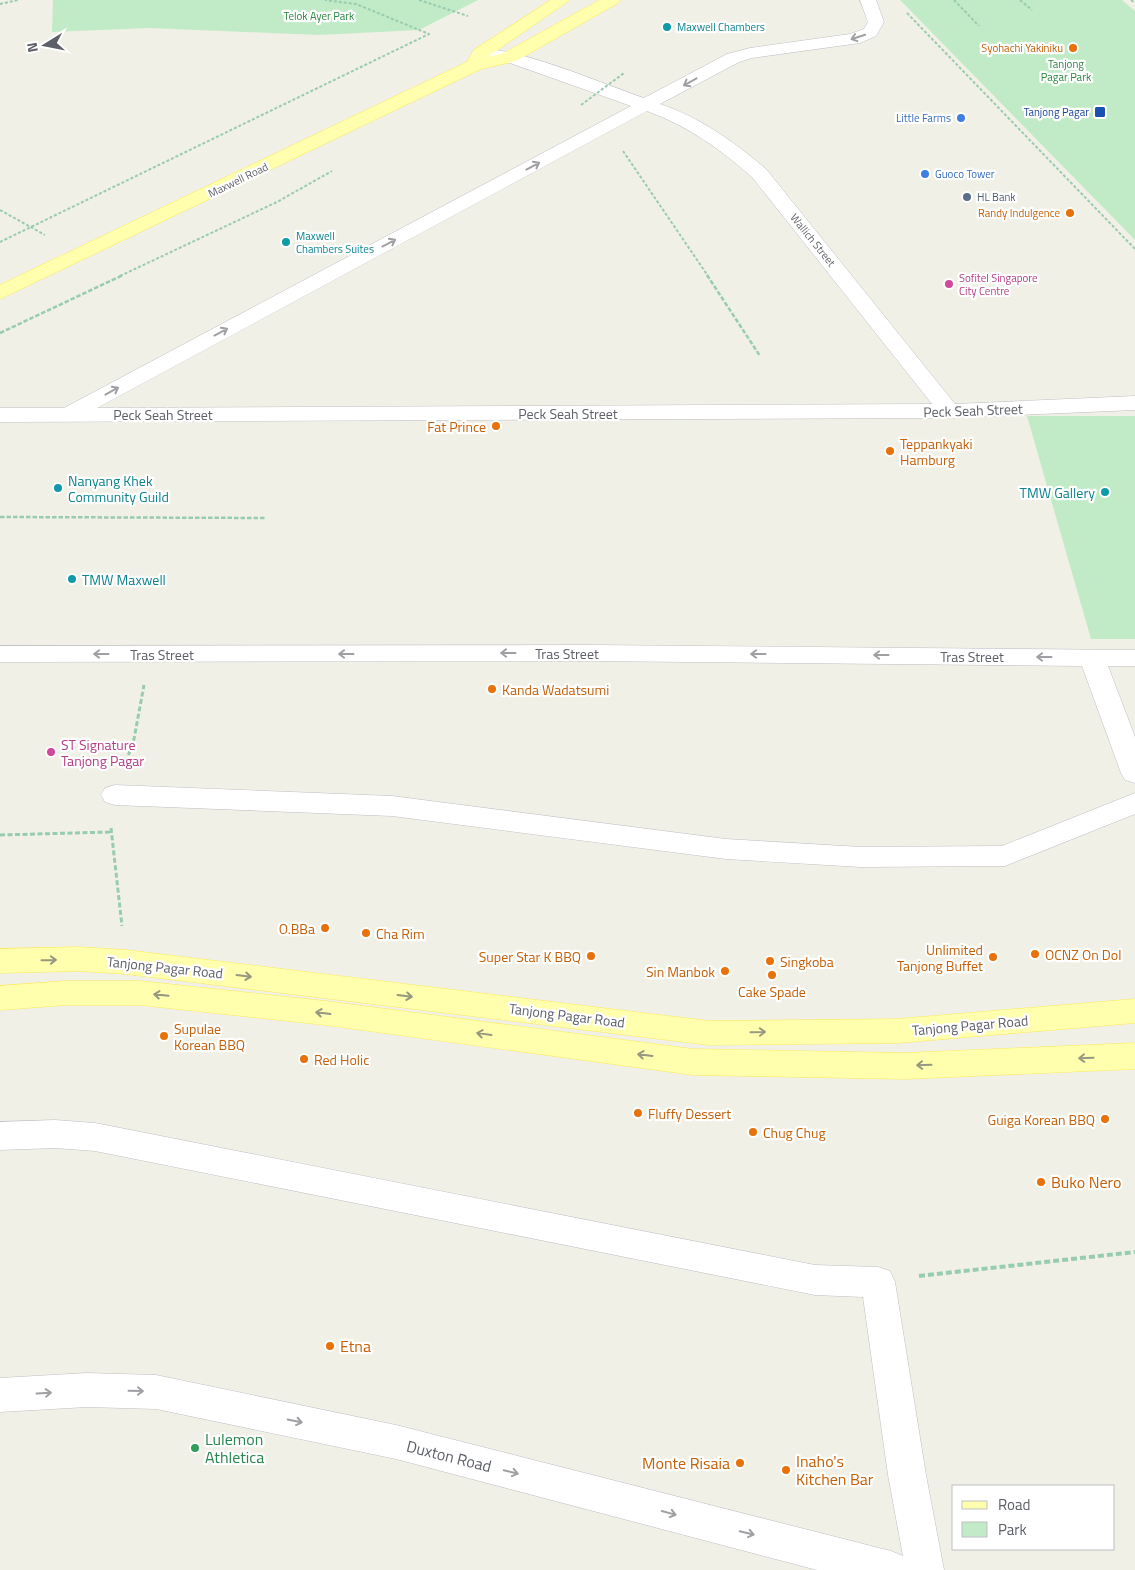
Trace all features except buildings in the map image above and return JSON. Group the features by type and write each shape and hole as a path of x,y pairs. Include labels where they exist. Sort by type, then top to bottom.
{"main road":[{"name":"Maxwell Road","path":"0,293 478,59 562,0"},
{"name":"Maxwell Road","path":"478,59 510,57 612,0"},
{"name":"Tanjong Pagar Road","path":"0,961 79,959 126,962 709,1033 897,1031 1135,1012"},
{"name":"Tanjong Pagar Road","path":"0,998 66,993 140,993 325,1013 693,1062 905,1066 1135,1056"}],"street":[{"path":"69,415 741,55 854,39 870,32 876,22 868,0"},
{"name":"Wallich Street","path":"554,31 546,42 547,50 564,70 577,80"},
{"name":"Wallich Street","path":"510,57 677,116 704,130 730,148 759,173 949,411"},
{"name":"Peck Seah Street","path":"0,415 949,411 1131,398"},
{"name":"Tras Street","path":"0,654 599,653 1135,658"},
{"path":"1092,657 1135,774"},
{"path":"115,795 392,806 726,849 861,857 1005,856 1135,803"},
{"path":"0,1136 55,1134 95,1137 815,1280 878,1282 907,1475 925,1570"},
{"name":"Duxton Road","path":"0,1394 87,1390 156,1392 396,1442 891,1570"}],"path":[{"path":"0,4 18,0"},
{"path":"0,242 429,34 356,4 325,0"},
{"path":"356,4 362,0"},
{"path":"419,0 468,16"},
{"path":"954,0 959,0"},
{"path":"954,0 979,26"},
{"path":"1020,0 1032,10"},
{"path":"1131,0 1135,3"},
{"path":"902,7 1135,249"},
{"path":"581,105 624,73"},
{"path":"621,147 760,356"},
{"path":"0,333 277,202 338,167"},
{"path":"0,210 81,254"},
{"path":"0,517 266,518"},
{"path":"126,962 110,832 115,795 134,739 150,654"},
{"path":"0,834 110,832"},
{"path":"878,1282 987,1267 1135,1252"}],"green space":[{"name":"Telok Ayer Park","path":"53,0 478,0 419,30 319,35 150,28 52,32"},
{"name":"Tanjong Pagar Park","path":"900,0 1122,0 1135,11 1135,240"},
{"path":"1027,416 1135,416 1135,639 1091,639"}],"place":[{"name":"Maxwell Chambers","path":"667,27"},
{"name":"Syohachi Yakiniku","path":"1073,48"},
{"name":"Tanjong Pagar","path":"1100,112"},
{"name":"Little Farms","path":"961,118"},
{"name":"Guoco Tower","path":"925,174"},
{"name":"HL Bank","path":"967,197"},
{"name":"Randy Indulgence","path":"1070,213"},
{"name":"Maxwell Chambers Suites","path":"286,242"},
{"name":"Sofitel Singapore City Centre","path":"949,284"},
{"name":"Fat Prince","path":"496,426"},
{"name":"Teppankyaki Hamburg","path":"890,451"},
{"name":"Nanyang Khek Community Guild","path":"58,488"},
{"name":"TMW Gallery","path":"1105,492"},
{"name":"TMW Maxwell","path":"72,579"},
{"name":"Kanda Wadatsumi","path":"492,689"},
{"name":"ST Signature Tanjong Pagar","path":"51,752"},
{"name":"O.BBa","path":"325,928"},
{"name":"Cha Rim","path":"366,933"},
{"name":"OCNZ On Dol","path":"1035,954"},
{"name":"Super Star K BBQ","path":"591,956"},
{"name":"Unlimited Tanjong Buffet","path":"993,957"},
{"name":"Singkoba","path":"770,961"},
{"name":"Sin Manbok","path":"725,971"},
{"name":"Cake Spade","path":"772,975"},
{"name":"Supulae Korean BBQ","path":"164,1036"},
{"name":"Red Holic","path":"304,1059"},
{"name":"Fluffy Dessert","path":"638,1113"},
{"name":"Guiga Korean BBQ","path":"1105,1119"},
{"name":"Chug Chug","path":"753,1132"},
{"name":"Buko Nero","path":"1041,1182"},
{"name":"Etna","path":"330,1346"},
{"name":"Lulemon Athletica","path":"195,1448"},
{"name":"Monte Risaia","path":"740,1463"},
{"name":"Inaho's Kitchen Bar","path":"786,1470"}]}
